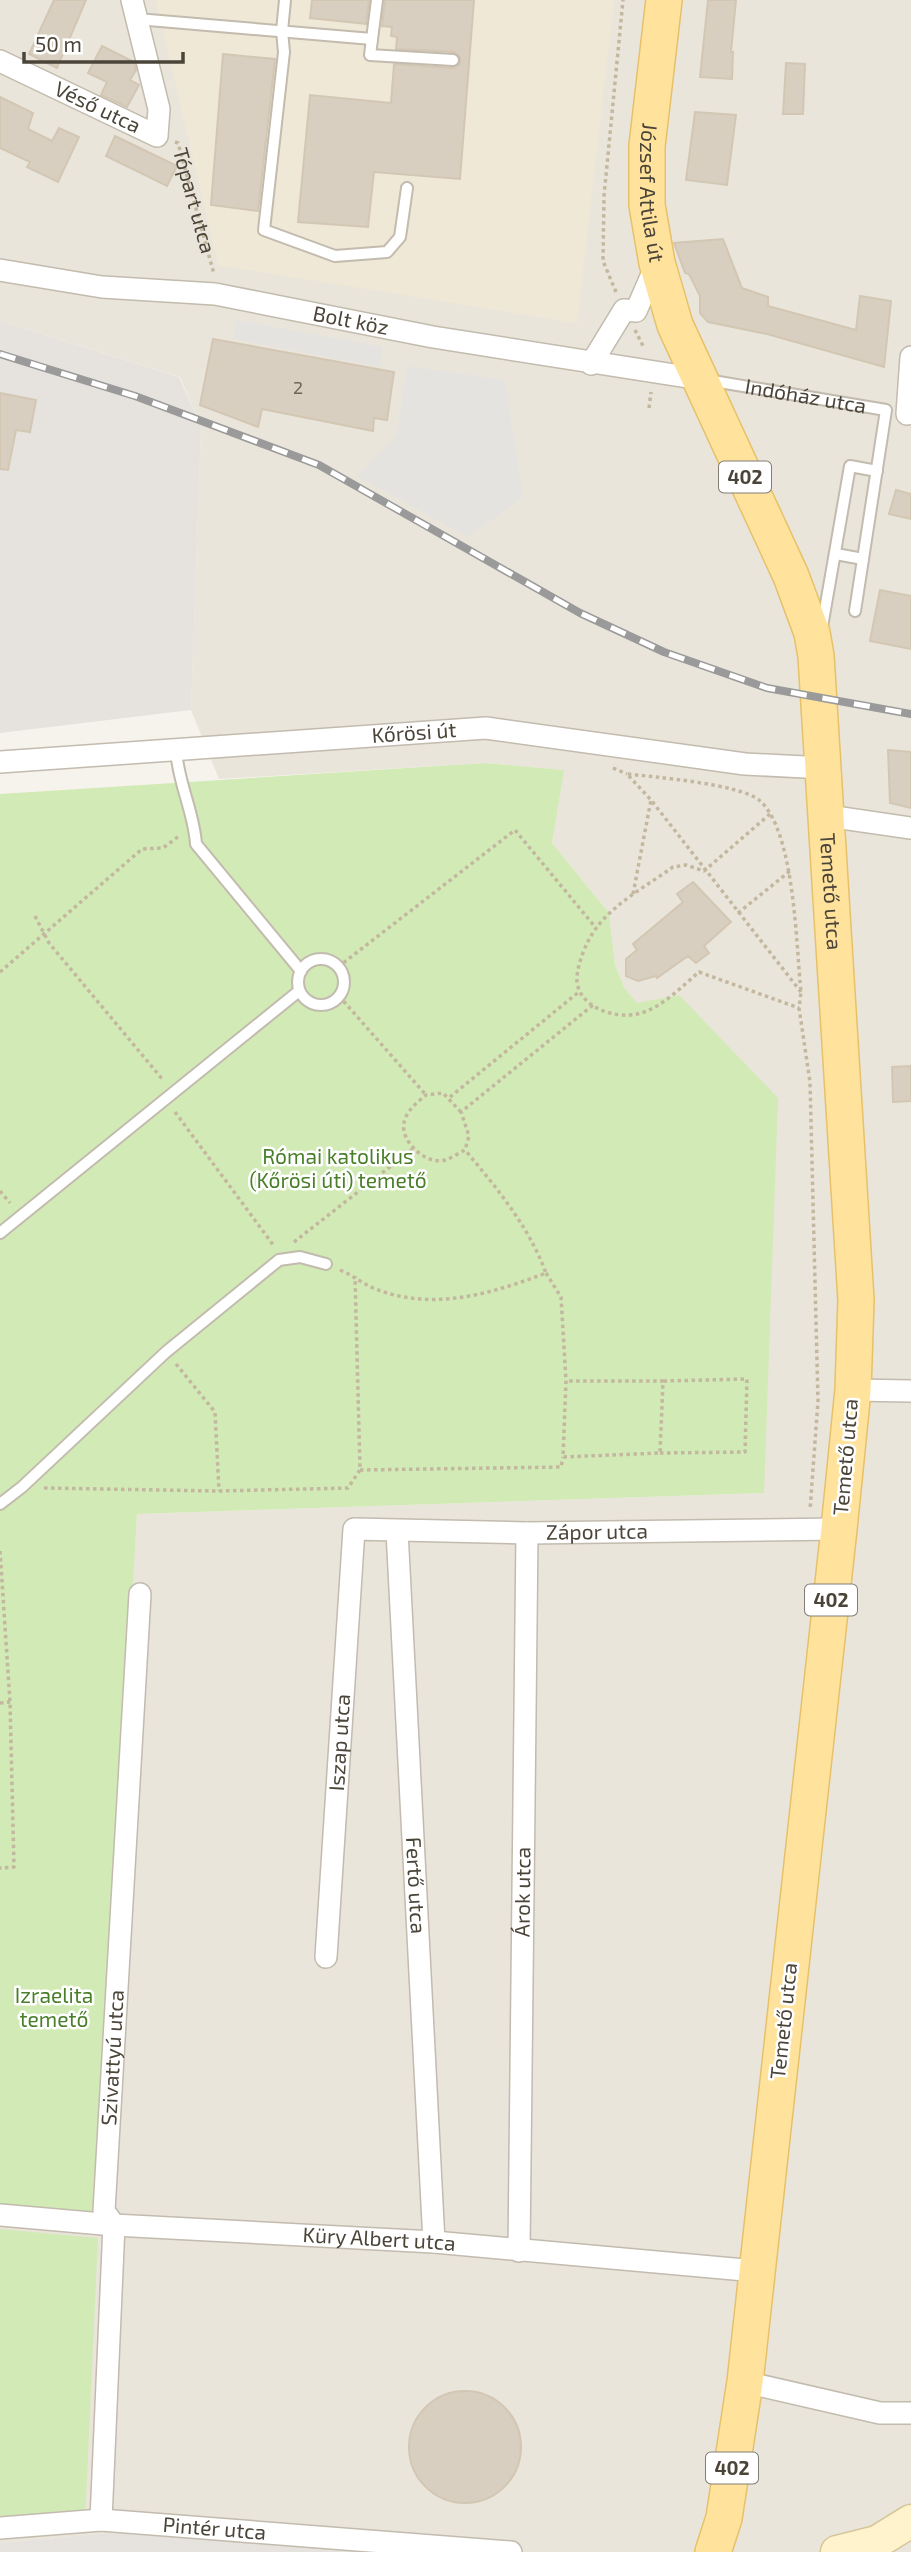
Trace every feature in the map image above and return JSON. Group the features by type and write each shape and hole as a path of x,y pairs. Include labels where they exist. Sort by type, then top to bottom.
{"main road":[{"name":"József Attila út","path":"664,0 648,146 647,205 657,263 675,325 700,379"},
{"name":"Temető utca","path":"700,379 792,576 812,633 816,656 856,1300 853,1390 824,1529 745,2382 724,2518 713,2552"}],"street":[{"name":"Tópart utca","path":"135,10 159,109 157,136"},
{"name":"Véső utca","path":"0,61 157,136"},
{"path":"591,364 624,310 636,311 657,263"},
{"name":"Bolt köz","path":"0,270 102,287 215,294 433,337 591,364 700,379"},
{"path":"902,413 911,357"},
{"name":"Kőrösi út","path":"0,762 486,728 745,764 824,768"},
{"path":"828,816 911,828"},
{"path":"853,1390 911,1391"},
{"name":"Zápor utca","path":"354,1529 527,1534 824,1529"},
{"name":"Iszap utca","path":"326,1957 354,1529"},
{"name":"Fertő utca","path":"397,1531 434,2242"},
{"name":"Árok utca","path":"519,2251 527,1534"},
{"name":"Szivattyú utca","path":"101,2520 114,2225 104,2211 140,1594"},
{"name":"Küry Albert utca","path":"0,2216 114,2225 434,2242 756,2271"},
{"path":"745,2382 880,2413 911,2413"},
{"name":"Pintér utca","path":"0,2528 101,2520 511,2552"},
{"path":"837,2552 877,2542 911,2521"},
{"path":"893,2552 911,2530"}],"lane":[{"path":"285,0 282,31 284,52 264,230 335,256 387,252 400,237 407,188"},
{"path":"377,0 370,55 453,60"},
{"path":"135,10 282,31 372,39"},
{"name":"Indóház utca","path":"700,379 902,413"},
{"path":"855,611 877,471 902,413"},
{"path":"816,656 850,466 877,471"},
{"path":"836,554 863,559"},
{"path":"176,750 177,769 194,825 196,844 301,971 299,991 308,1002 321,1006 339,996 344,978 338,967 318,960 301,971"},
{"path":"0,1233 299,991"},
{"path":"0,1504 22,1487 166,1352 279,1260 300,1257 326,1264"}],"path":[{"path":"623,0 604,196 603,261 653,373"},
{"name":"Tópart utca","path":"157,136 178,143 214,265 215,294"},
{"path":"604,765 627,774 710,785 757,798 770,814 790,871 801,992 799,1008 810,1082 824,1529"},
{"path":"627,774 651,800 801,992"},
{"path":"632,896 651,800"},
{"path":"704,871 770,814"},
{"path":"0,972 142,849 163,848 194,825"},
{"path":"338,967 515,830 596,928"},
{"path":"704,871 686,865 673,867 632,896 596,928 578,972 580,992 602,1012 636,1015 652,1009 699,972 799,1008"},
{"path":"738,913 790,871"},
{"path":"35,916 103,1012 169,1096 279,1253"},
{"path":"450,1097 580,992"},
{"path":"339,996 426,1095"},
{"path":"461,1112 593,1004"},
{"path":"443,1094 450,1097 461,1112 469,1136 465,1150 444,1161 430,1160 414,1148 404,1131 406,1117 426,1095 443,1094"},
{"path":"267,1271 279,1253 414,1148"},
{"path":"360,1470 561,1467 566,1381 561,1297 547,1273 536,1245 490,1179 465,1150"},
{"path":"326,1264 355,1276 372,1288 422,1300 495,1292 547,1273"},
{"path":"22,1487 219,1491 348,1488 360,1470 355,1276"},
{"path":"166,1352 215,1412 219,1491"},
{"path":"563,1457 745,1452 747,1379 566,1381"},
{"path":"660,1453 663,1381"},
{"path":"0,1551 10,1702 14,1867 0,1868"},
{"path":"0,1703 10,1702"}],"shaded area":[{"path":"0,0 911,0 911,2552 434,2552 109,2533 0,2543 0,2209 98,2215 137,1514 764,1493 679,995 637,1004 625,989 615,965 609,913 552,843 563,770 485,763 219,779 191,710 201,426 180,377 0,321"},
{"path":"156,0 614,0 577,323 218,265"},
{"path":"237,320 383,347 380,367 233,339"},
{"path":"0,321 179,377 201,426 191,710 0,733"},
{"path":"407,366 505,380 523,497 468,537 357,476 397,435"},
{"path":"109,2533 434,2552 0,2552 0,2543"}],"green space":[{"name":"Római katolikus (Kőrösi úti) temető","path":"485,763 564,770 552,843 609,913 615,965 625,989 637,1003 679,995 778,1098 764,1493 137,1514 98,2215 0,2209 0,794"},
{"path":"0,2229 98,2238 85,2521 0,2529"}],"building":[{"path":"54,0 86,0 57,68 29,54"},
{"path":"312,0 369,0 366,24 310,18"},
{"path":"385,0 474,0 460,179 374,172 368,227 298,222 310,95 391,103 394,64 453,68 460,64 460,57 454,52 396,49 397,37 391,36 392,27 382,26"},
{"path":"708,0 736,0 731,52 732,79 700,77"},
{"path":"102,46 134,62 136,70 130,80 139,85 127,107 101,95 107,82 88,73"},
{"path":"223,54 275,59 258,211 211,205"},
{"path":"786,63 805,64 803,114 783,114"},
{"path":"0,97 33,113 28,129 52,141 59,128 79,137 58,182 27,167 30,162 0,148"},
{"path":"695,112 736,115 727,185 686,180"},
{"path":"115,136 177,166 167,186 106,156"},
{"path":"723,239 742,288 768,297 768,306 856,330 860,296 891,301 884,367 767,334 708,322 700,313 700,296 689,274 685,273 674,243"},
{"path":"213,339 394,372 387,420 374,418 373,431 262,409 258,427 200,405"},
{"path":"0,393 36,400 30,432 16,430 8,470 0,469"},
{"path":"896,490 911,494 911,519 889,514"},
{"path":"880,590 911,596 911,649 870,641"},
{"path":"888,750 911,752 911,808 890,803"},
{"path":"693,882 731,922 704,946 709,953 696,963 688,956 657,978 656,976 638,981 626,976 626,959 637,950 633,944 683,902 677,894"},
{"path":"911,1066 911,1101 893,1102 892,1067"},
{"path":"465,2391 486,2395 504,2408 517,2426 521,2447 517,2468 504,2486 486,2499 465,2503 444,2499 426,2486 413,2468 409,2447 413,2426 426,2408 444,2395"}],"railway":[{"path":"0,354 135,396 319,465 580,613 664,652 767,688 911,714"}],"park label":[{"name":"Izraelita temető","path":"54,2008"}]}
